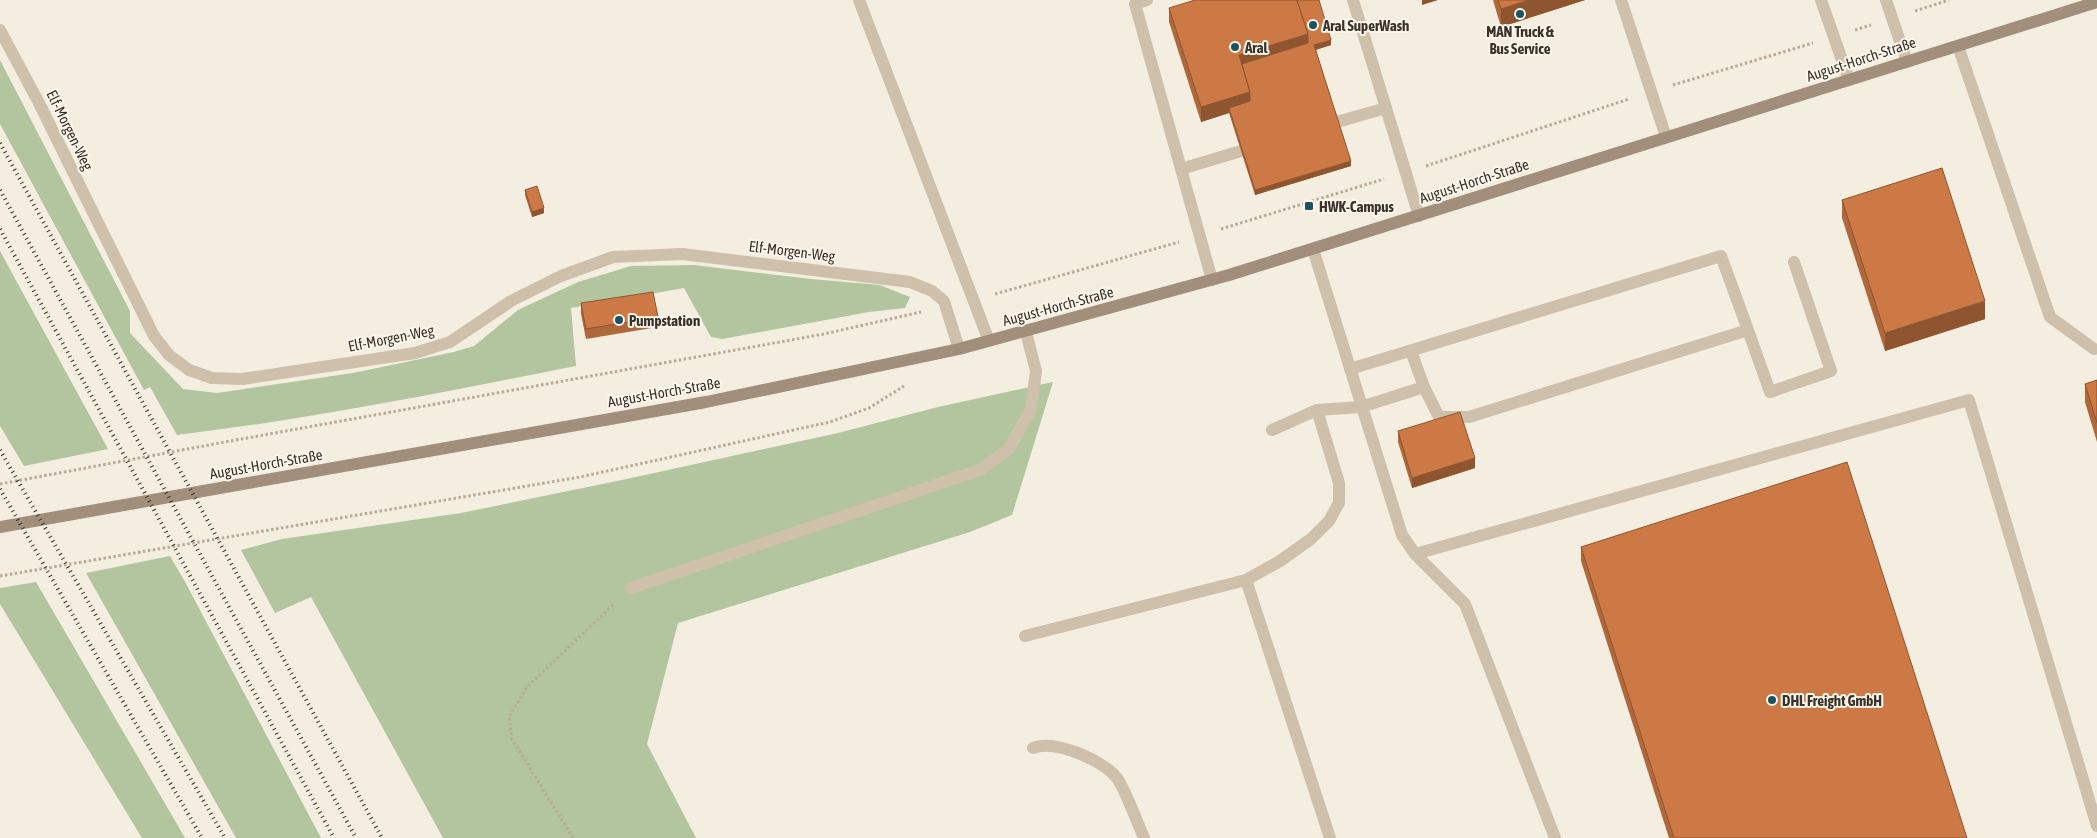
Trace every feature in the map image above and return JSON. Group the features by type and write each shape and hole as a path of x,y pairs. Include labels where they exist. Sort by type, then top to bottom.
{"main road":[{"name":"August-Horch-Straße","path":"0,528 706,402 959,349 1212,280 2097,2"}],"lane":[{"path":"858,0 989,341"},
{"path":"1147,0 1135,4 1212,280"},
{"path":"1353,0 1419,216"},
{"path":"1621,0 1666,138"},
{"path":"1822,0 1848,80"},
{"path":"1886,0 1907,62"},
{"name":"Elf-Morgen-Weg","path":"0,30 39,103 154,336 169,355 189,370 212,378 242,379 415,353 450,342 512,302 561,276 613,257 682,254 910,282 932,291 944,301 959,349"},
{"path":"1958,46 2050,316 2094,349"},
{"path":"1337,122 1386,108"},
{"path":"1181,169 1241,151"},
{"path":"1313,249 1402,535 1415,554 1465,604 1554,838"},
{"path":"1350,370 1721,256 1770,392 1831,371 1794,262"},
{"path":"1411,351 1424,387 1439,417 1469,417 1748,330"},
{"path":"631,588 980,470 1010,449 1031,408 1036,371 1026,332"},
{"path":"1272,430 1317,410 1361,407 1424,387"},
{"path":"1415,554 1969,400 2097,826"},
{"path":"1025,636 1246,580 1280,561 1311,539 1329,521 1339,503 1339,483 1317,410"},
{"path":"1246,580 1330,838"},
{"path":"1033,748 1037,746 1063,747 1081,754 1109,771 1117,779 1144,838"}],"path":[{"path":"0,484 824,334"},
{"path":"0,576 580,477 830,422 869,408 905,385"},
{"path":"573,838 512,739 509,717 527,687 631,588"}],"green space":[{"path":"0,60 130,311 130,333 183,389 217,393 353,373 454,352 474,346 518,310 578,282 631,266 694,265 880,285 910,297 905,308 869,312 722,339 711,337 684,288 571,308 576,366 327,413 177,435 150,387 144,390 0,124"},
{"path":"0,251 108,449 24,466 0,426"},
{"path":"1053,382 1012,515 970,532 678,623 647,744 696,838 443,838 311,597 275,613 241,550 282,539 461,513 622,480 838,433 938,407"},
{"path":"170,556 321,838 236,838 86,573"},
{"path":"36,582 185,838 142,838 0,604 0,588"}],"building":[{"path":"1195,0 1297,0 1308,34 1239,55 1250,92 1201,107 1169,8"},
{"path":"1297,0 1319,0 1331,40 1314,45 1351,161 1255,190 1229,108 1250,101 1250,92 1242,64 1308,43 1308,34"},
{"path":"1498,0 1529,0 1501,9"},
{"path":"1942,168 1985,301 1885,333 1842,200"},
{"path":"537,186 544,208 532,212 525,190"},
{"path":"653,292 658,317 586,329 581,303"},
{"path":"2097,380 2097,423 2085,384"},
{"path":"1460,412 1475,458 1412,478 1398,431"},
{"name":"DHL Freight GmbH","path":"1847,462 1967,838 1674,838 1581,547"}],"railway":[{"path":"0,143 382,838"},
{"path":"0,190 356,838"},
{"path":"0,229 334,838"},
{"path":"0,450 225,838"},
{"path":"0,489 202,838"}],"place":[{"name":"MAN Truck & Bus Service","path":"1520,14"},
{"name":"Aral SuperWash","path":"1313,25"},
{"name":"Aral","path":"1235,47"},
{"name":"HWK-Campus","path":"1309,206"},
{"name":"Pumpstation","path":"619,320"},
{"name":"DHL Freight GmbH","path":"1772,700"}]}
